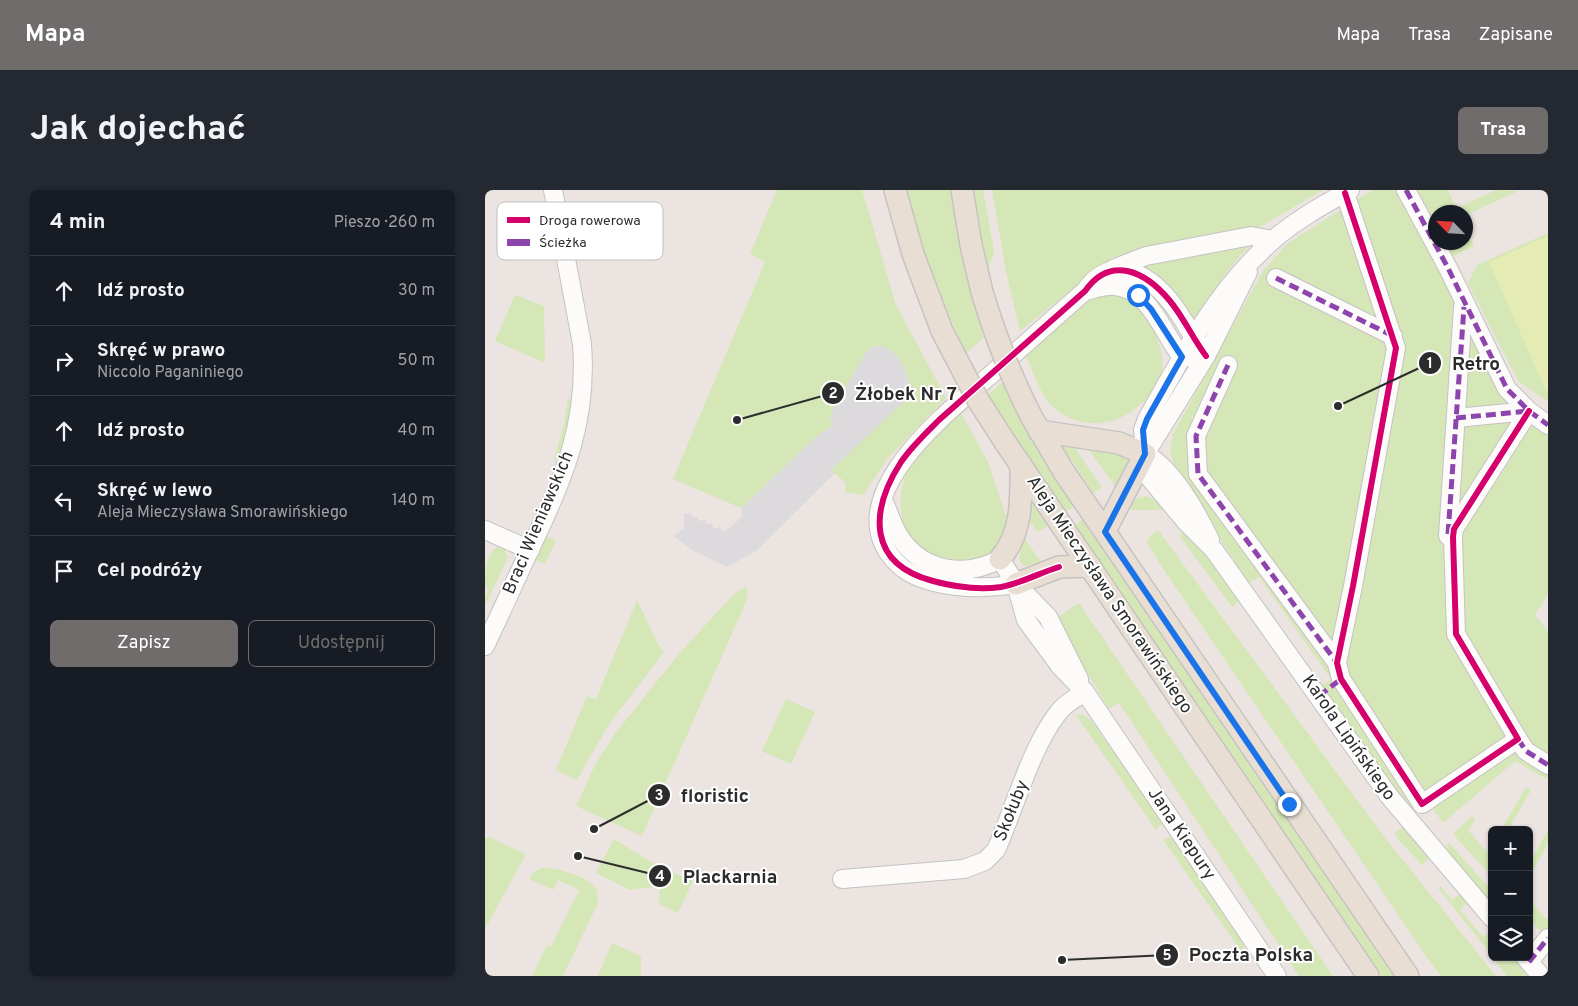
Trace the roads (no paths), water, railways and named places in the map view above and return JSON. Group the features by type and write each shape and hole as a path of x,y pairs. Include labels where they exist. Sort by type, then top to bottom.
{"main road":[{"name":"Aleja Mieczysława Smorawińskiego","path":"895,190 913,254 942,331 978,400 1368,976"},
{"name":"Aleja Mieczysława Smorawińskiego","path":"962,190 971,245 982,292 998,343 1012,378 1035,424 1105,532 1407,976"},
{"path":"1035,424 1119,443 1145,454 1105,532"},
{"path":"1000,559 1013,540 1020,514 1021,465"},
{"path":"1016,584 1059,567 1090,566"}],"street":[{"path":"1406,190 1448,268 1507,389 1529,411 1548,425"},
{"path":"1319,696 1339,671 1396,348 1347,191"},
{"name":"Karola Lipińskiego","path":"1347,191 1300,219 1273,240 1228,287 1182,357 1143,430 1148,476 1187,524 1214,550 1389,796 1490,916"},
{"path":"1016,584 981,588 956,586 925,579 902,568 886,552 878,528 883,500 894,474 916,442 1085,291 1100,274 1146,256 1251,236 1273,240"},
{"path":"1145,454 1206,356 1255,258"},
{"name":"Braci Wieniawskich","path":"485,646 563,476 576,435 584,368 577,310 567,260"},
{"path":"1113,269 1126,271 1151,282 1170,302 1206,356"},
{"path":"1276,278 1393,336"},
{"path":"1085,291 1114,286 1127,288 1138,295 1151,309 1182,357 1206,356"},
{"path":"1464,304 1448,536 1454,533 1529,411"},
{"path":"1228,364 1196,436 1198,474 1339,671 1422,804 1518,739"},
{"path":"1457,418 1529,411"},
{"path":"883,500 899,537 920,560 934,566 963,570 989,565 1000,559"},
{"path":"485,530 530,550"},
{"path":"1454,533 1456,634 1526,751 1548,765"},
{"name":"Jana Kiepury","path":"1000,559 1016,584 1026,620 1060,666 1085,692 1277,976"},
{"name":"Skołuby","path":"842,879 964,869 985,861 996,850 1037,750 1049,727 1058,713 1085,692"},
{"path":"1533,953 1548,938"},
{"path":"1529,961 1541,976"}],"place":[{"name":"Retro","path":"1338,406"},
{"name":"Żłobek Nr 7","path":"737,420"},
{"name":"floristic","path":"594,829"},
{"name":"Plackarnia","path":"578,856"},
{"name":"Poczta Polska","path":"1062,960"}]}
